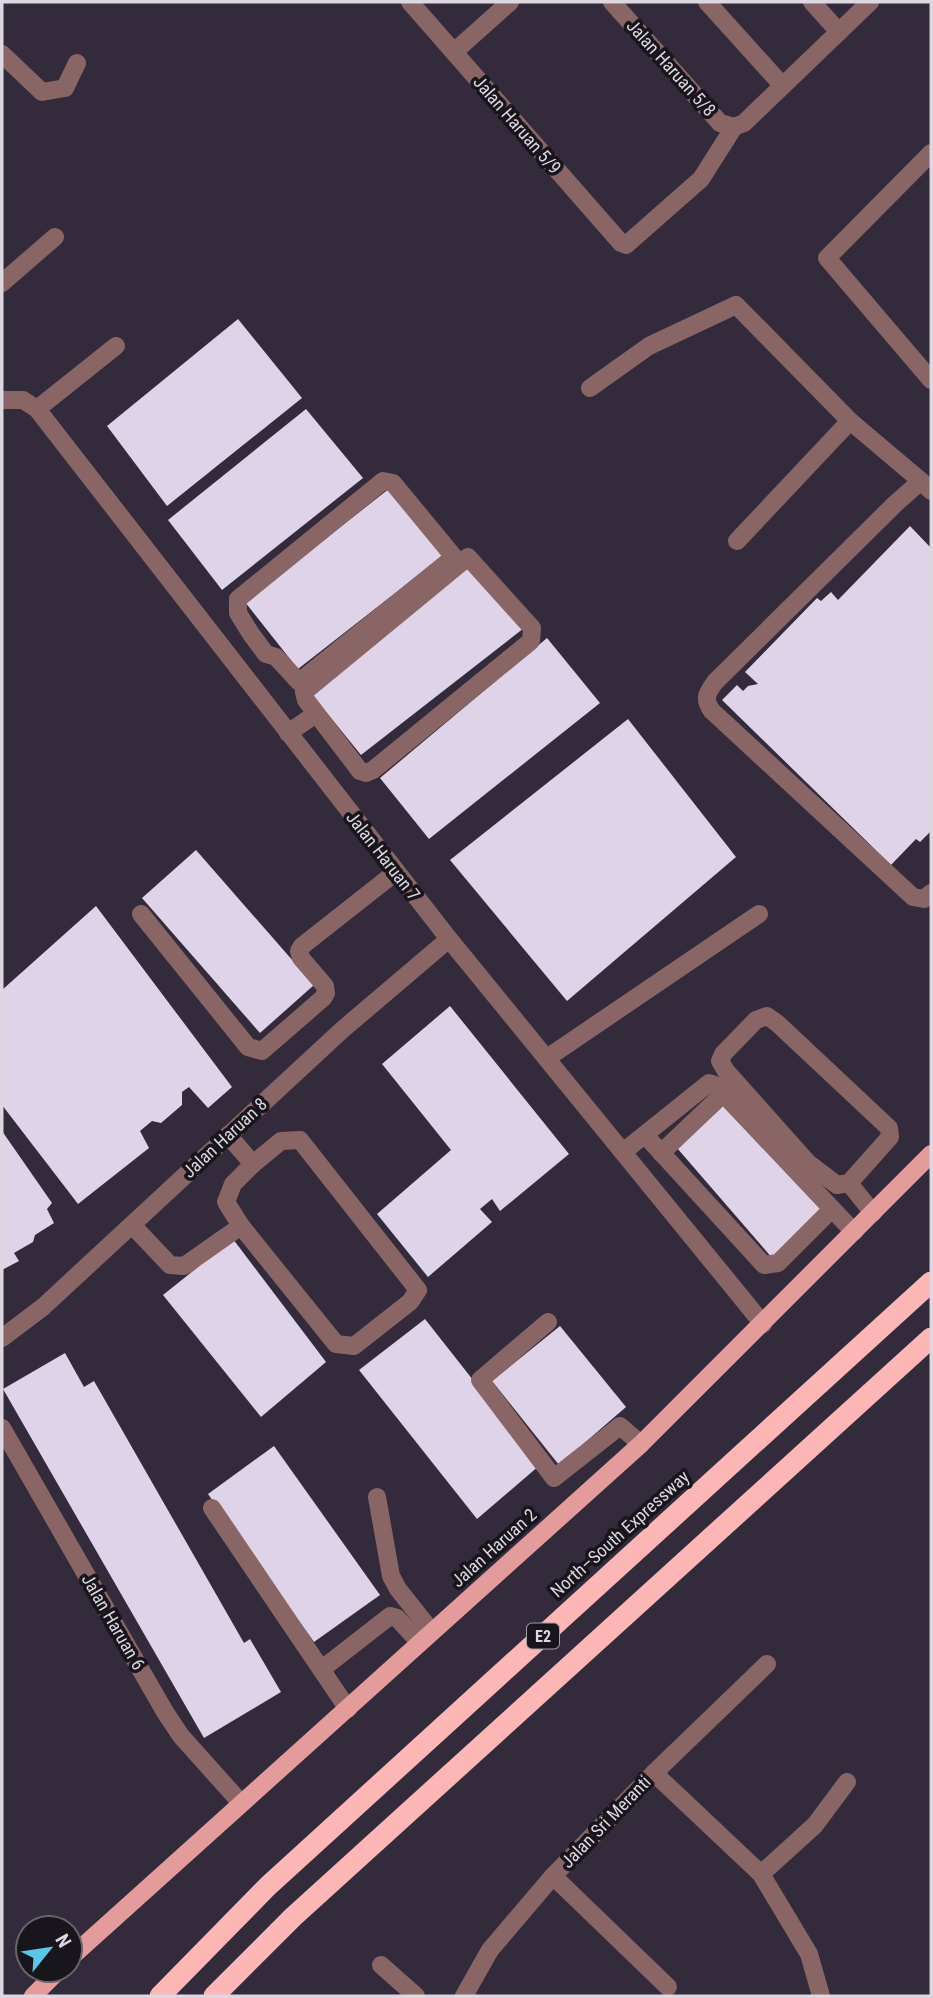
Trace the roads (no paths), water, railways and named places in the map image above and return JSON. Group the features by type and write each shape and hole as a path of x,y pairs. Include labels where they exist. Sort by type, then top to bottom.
{"highway":[{"name":"North–South Expressway","path":"160,1996 268,1886 931,1282"},
{"name":"E2","path":"214,1996 293,1917 931,1338"}],"main road":[{"name":"Jalan Haruan 2","path":"84,1945 641,1444 931,1154"}],"street":[{"name":"Jalan Haruan 5/9","path":"410,2 621,243 626,244 701,179 734,127"},
{"path":"454,52 510,2"},
{"name":"Jalan Haruan 5/8","path":"612,2 720,123 734,127"},
{"path":"707,2 782,85"},
{"path":"812,2 839,32"},
{"path":"734,127 744,123 870,2"},
{"path":"2,54 42,92 65,88 76,63"},
{"path":"931,153 827,258 931,380"},
{"path":"2,283 55,237"},
{"path":"590,388 649,346 736,304 850,421 926,486 895,503 715,682 706,700 712,711 913,897 924,899 931,893"},
{"path":"2,400 23,400 37,409 116,346"},
{"name":"Jalan Haruan 7","path":"37,409 449,939 763,1324"},
{"path":"737,541 850,421"},
{"path":"383,481 393,483 454,556 299,682 276,657 267,654 251,634 238,614 236,604 240,596 383,481"},
{"path":"468,557 532,628 531,641 366,773 356,767 316,714 304,692 468,557"},
{"path":"226,653 251,634"},
{"path":"288,733 316,714"},
{"path":"141,914 248,1047 262,1051 326,993 325,986 301,958 299,951 302,946 396,872"},
{"path":"547,1058 759,914"},
{"name":"Jalan Haruan 8","path":"2,1338 43,1307 342,1030 449,939"},
{"path":"767,1016 777,1023 889,1128 890,1137 849,1183 837,1185 808,1163 720,1061 723,1054 756,1020 767,1016"},
{"path":"624,1152 709,1083 715,1084 854,1232"},
{"path":"661,1153 723,1094"},
{"path":"645,1135 764,1265 778,1263 832,1209"},
{"path":"228,1136 253,1164"},
{"path":"300,1140 418,1290 410,1302 355,1346 336,1343 241,1226 226,1202 233,1184 253,1164 281,1141 300,1140"},
{"path":"849,1183 873,1213"},
{"path":"132,1225 170,1265 184,1266 241,1226"},
{"path":"548,1322 480,1380 554,1478 620,1426 641,1444"},
{"name":"Jalan Haruan 6","path":"2,1428 165,1712 181,1736 241,1803"},
{"path":"377,1497 391,1576 426,1637"},
{"path":"212,1508 348,1709"},
{"path":"322,1670 390,1616 426,1637"},
{"name":"Jalan Sri Meranti","path":"464,1996 490,1950 553,1876 767,1664"},
{"path":"654,1773 761,1874 808,1954 821,1996"},
{"path":"761,1874 815,1825 847,1782"},
{"path":"553,1876 668,1987"},
{"path":"381,1965 416,1996"}]}
